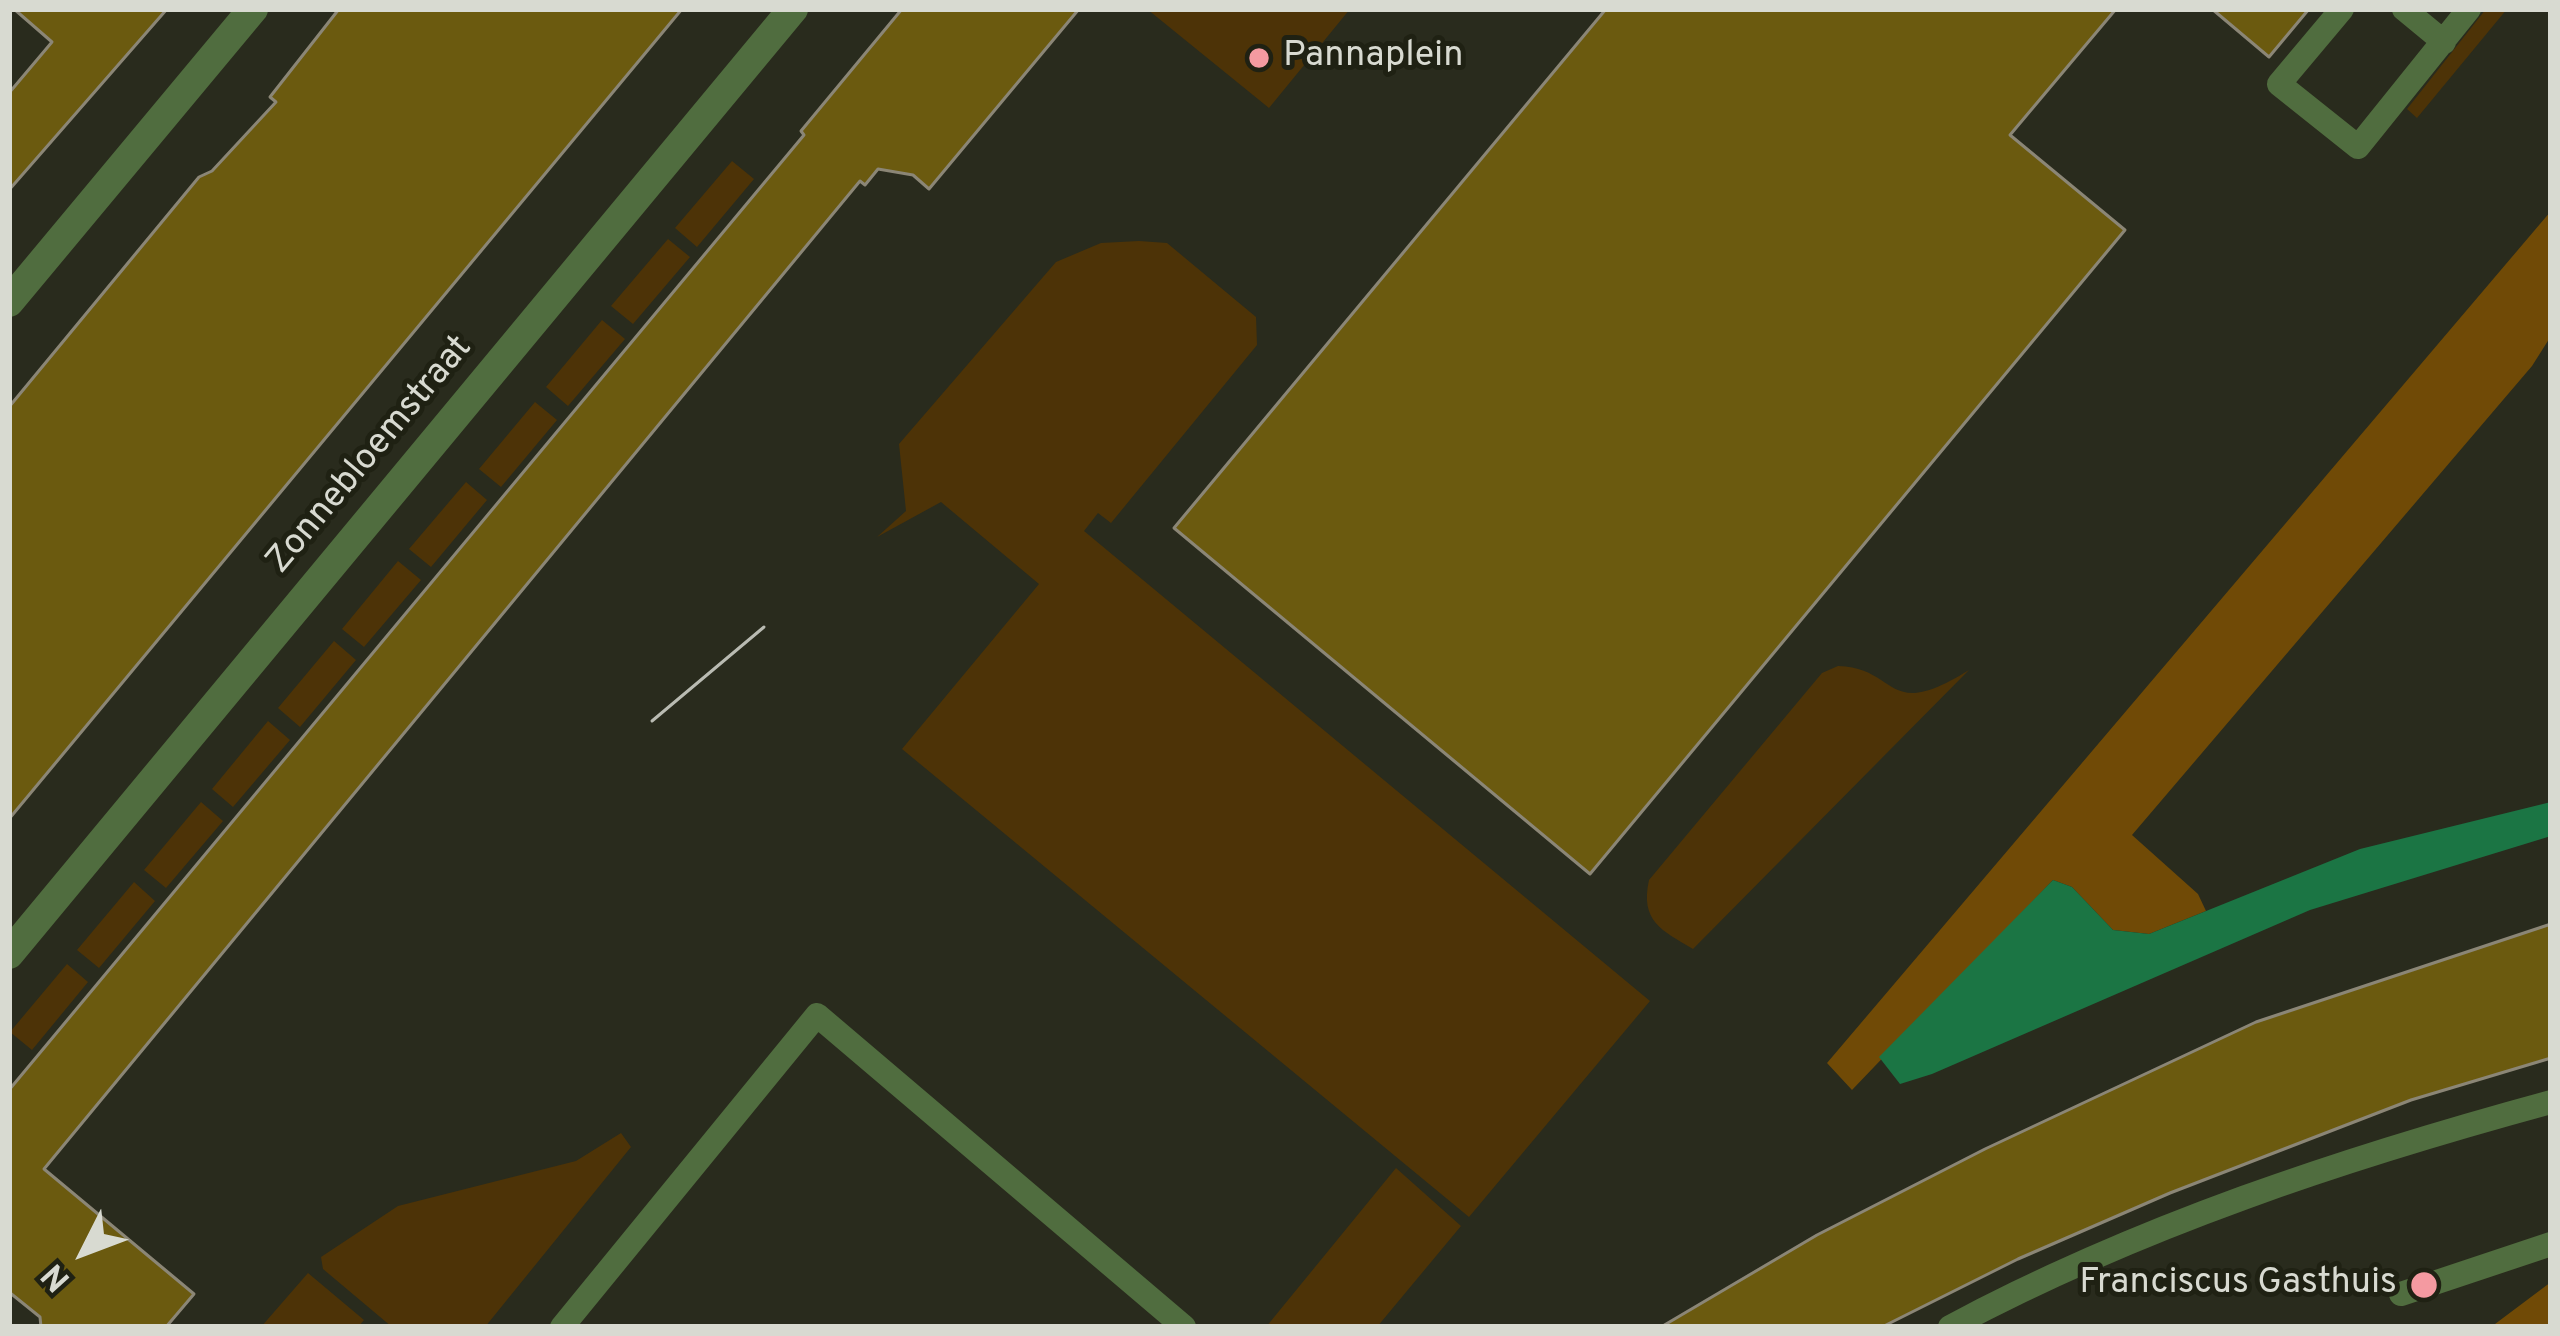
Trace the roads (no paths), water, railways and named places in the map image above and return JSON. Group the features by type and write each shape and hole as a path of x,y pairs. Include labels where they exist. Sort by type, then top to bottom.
{"street":[{"path":"9,302 253,9"},
{"name":"Zonnebloemstraat","path":"9,954 793,9"}],"lane":[{"path":"2342,9 2278,84 2358,147 2469,9"},
{"path":"2404,9 2444,42"},
{"path":"562,1327 817,1015 1184,1327"},
{"path":"1950,1327 2058,1269 2307,1177 2551,1102"},
{"path":"2402,1294 2551,1244"}],"tram line":[{"path":"652,721 764,627"}],"place":[{"name":"Pannaplein","path":"1259,58"},
{"name":"Franciscus Gasthuis","path":"2424,1285"}]}
